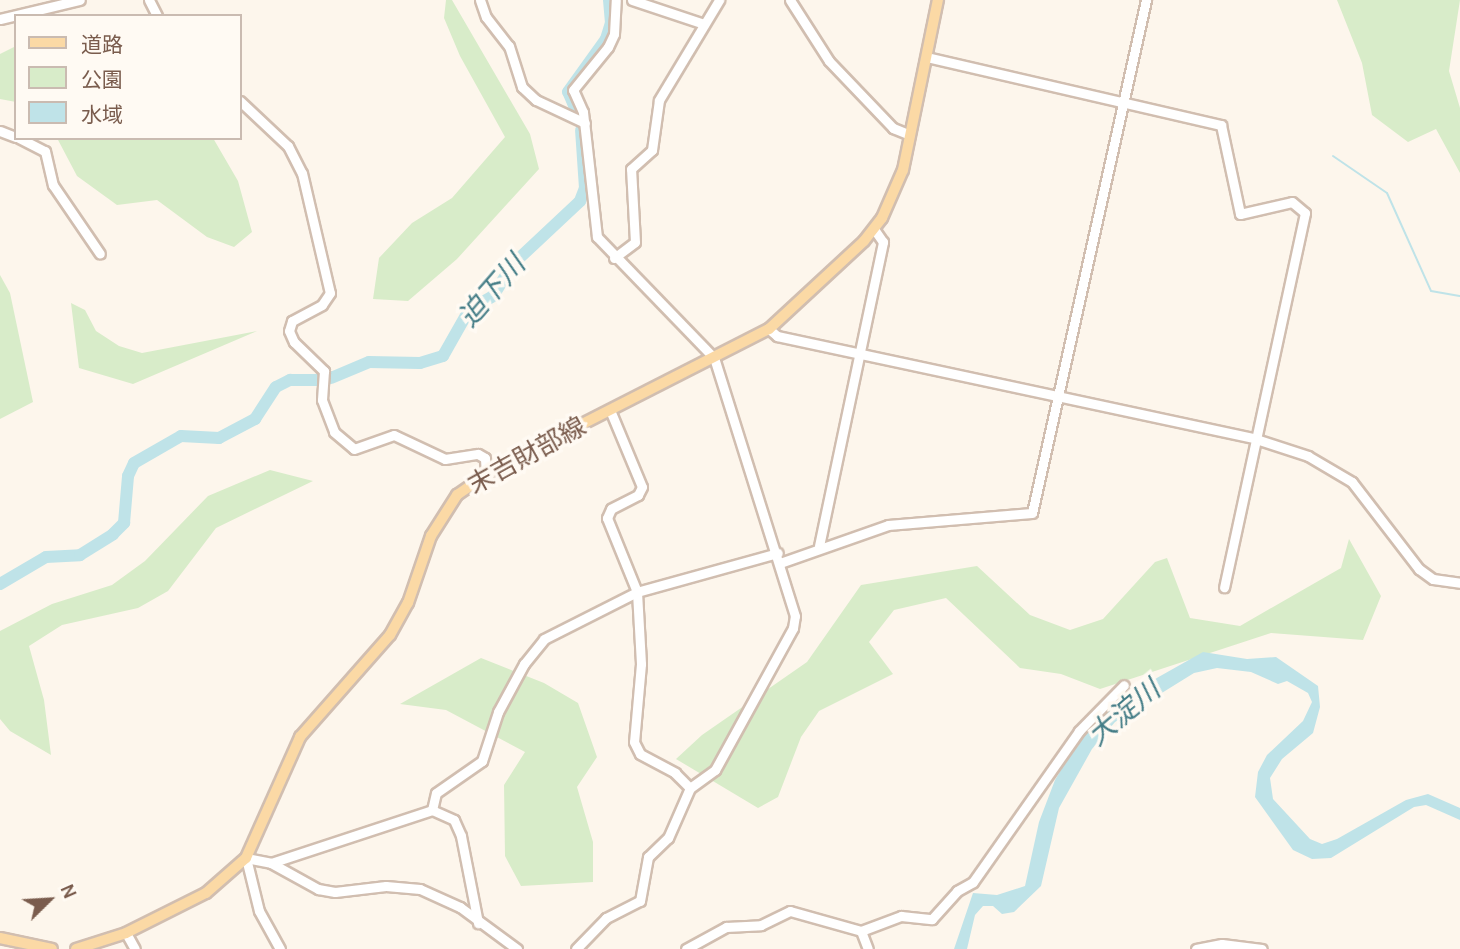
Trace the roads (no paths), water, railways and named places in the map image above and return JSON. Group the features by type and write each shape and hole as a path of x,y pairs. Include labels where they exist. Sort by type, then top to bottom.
{"main road":[{"name":"末吉財部線","path":"76,949 126,933 206,893 246,858 300,737 390,635 408,603 440,519 457,495 486,475 769,328 819,287 874,229 899,179 938,0"},
{"path":"0,938 52,949"}],"street":[{"path":"21,14 80,0"},
{"path":"480,0 486,18 509,46 522,87 536,100 585,123"},
{"path":"576,949 606,918 640,901 648,857 668,838 690,788 715,770 793,628 795,610 714,358 614,258 597,237 585,123 573,90 608,47 614,34 616,0"},
{"path":"632,0 704,24"},
{"path":"614,258 635,242 631,169 652,150 659,100 719,0"},
{"path":"790,0 829,61 893,128 910,135"},
{"path":"432,810 436,793 482,761 498,712 534,648 556,630 637,592 779,558 888,525 1032,513 1146,0"},
{"path":"926,57 1221,125 1240,214 1292,202 1305,213 1224,587"},
{"path":"242,103 288,146 302,173 330,293 322,306 292,321 289,331 296,345 324,370 322,400 334,432 354,449 394,435 445,458 478,454 485,458 486,475"},
{"path":"22,140 45,151 53,185 100,254"},
{"path":"819,546 883,242 874,229"},
{"path":"769,328 777,336 1256,439 1329,464 1352,482 1419,569 1433,579 1460,583"},
{"path":"610,410 641,480 638,495 611,509 607,518 637,592 641,664 634,742 640,754 675,773 690,788"},
{"path":"686,949 726,927 761,925 790,911 861,931 901,916 924,922 932,919 957,891 973,882 1079,731 1124,685"},
{"path":"271,863 432,810 454,820 461,836 478,923"},
{"path":"280,949 260,911 246,858 271,863 318,888 335,892 386,886 420,889 460,907 478,923 517,949"},
{"path":"861,931 868,949"},
{"path":"126,933 135,949"},
{"path":"1196,949 1222,944 1262,949"}],"water":[{"name":"大淀川","path":"1203,652 1247,659 1276,657 1318,686 1320,707 1313,733 1282,759 1270,778 1273,799 1310,839 1322,844 1337,839 1406,800 1428,794 1460,808 1460,820 1426,805 1414,807 1331,858 1312,859 1293,850 1255,797 1258,772 1267,755 1303,721 1312,702 1308,693 1287,681 1278,684 1251,672 1217,668 1194,673 1115,722 1092,749 1059,808 1041,886 1014,912 1002,914 993,906 983,906 975,915 967,949 954,949 973,893 997,895 1025,886 1039,822 1055,780 1082,734 1123,697"}],"waterway":[{"name":"迫下川","path":"578,115 568,92 606,39 611,23 609,0"},
{"name":"迫下川","path":"331,378 369,362 420,363 443,356 469,310 493,296 513,264 580,201 585,188 581,130"},
{"path":"1333,156 1387,193 1431,291 1460,296"},
{"name":"迫下川","path":"0,584 46,557 80,555 113,534 124,523 128,476 134,463 181,436 219,438 255,419 276,387 290,380 319,380"}]}
